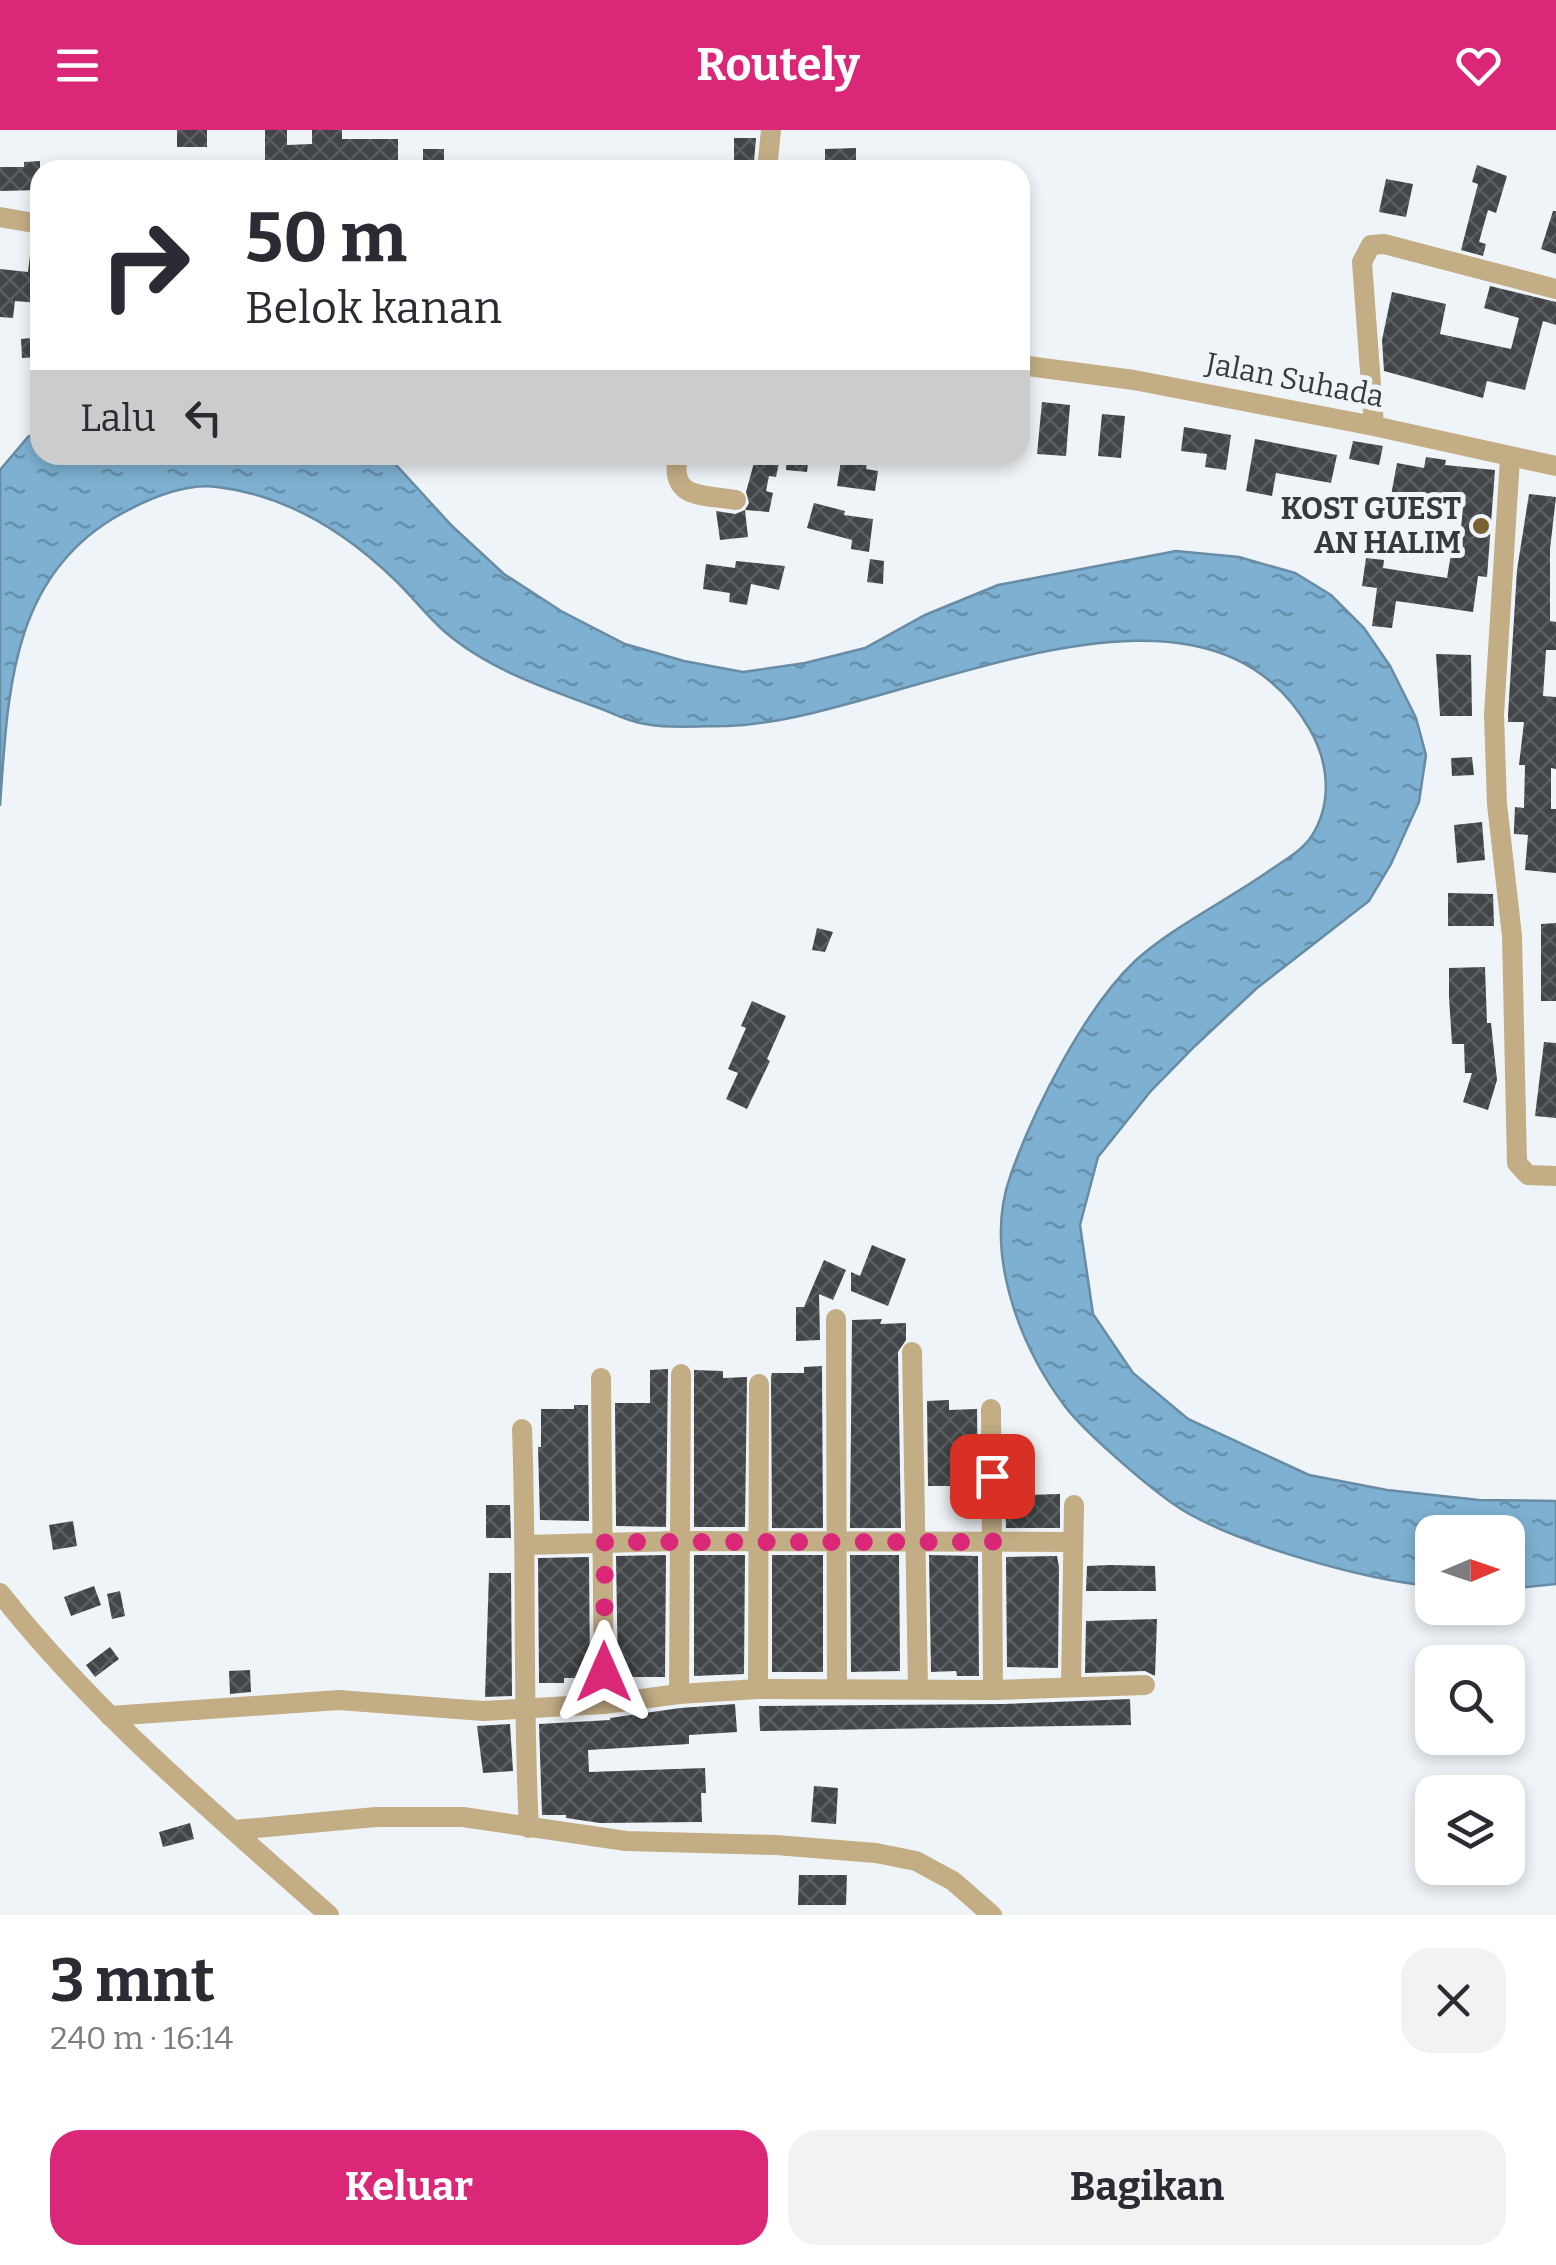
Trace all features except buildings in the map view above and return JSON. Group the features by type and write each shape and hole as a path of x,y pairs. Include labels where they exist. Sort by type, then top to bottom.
{"street":[{"path":"768,160 771,130"},
{"path":"0,217 30,222"},
{"path":"1374,426 1362,262 1371,245 1384,244 1556,290"},
{"name":"Jalan Suhada","path":"1030,365 1134,380 1556,466"},
{"path":"1510,458 1494,715 1496,804 1512,936 1518,1164 1528,1175 1556,1176"},
{"path":"676,465 679,486 688,492 736,500"},
{"path":"836,1319 837,1689"},
{"path":"912,1352 918,1688"},
{"path":"679,1694 681,1374"},
{"path":"601,1378 604,1704"},
{"path":"758,1689 759,1384"},
{"path":"990,1409 993,1690"},
{"path":"522,1430 529,1828"},
{"path":"1070,1687 1074,1504"},
{"path":"526,1546 678,1541 1073,1542"},
{"path":"0,1593 44,1648 110,1716 330,1915"},
{"path":"110,1716 339,1700 484,1711 758,1689 993,1690 1145,1685"},
{"path":"234,1830 410,1816 463,1817 626,1841 776,1845 889,1856 916,1861 953,1880 992,1915"}],"water":[{"path":"30,436 30,465 396,465 452,526 504,574 561,611 625,644 743,672 805,663 865,648 925,615 998,585 1176,551 1239,557 1295,573 1331,595 1364,628 1390,666 1416,718 1426,755 1419,802 1369,901 1257,988 1195,1046 1150,1092 1098,1157 1080,1225 1093,1314 1133,1373 1188,1419 1309,1475 1387,1490 1479,1500 1556,1501 1556,1584 1525,1587 1525,1515 1415,1515 1415,1584 1297,1557 1196,1517 1146,1483 1073,1416 1032,1353 1010,1295 1003,1264 1003,1203 1033,1120 1079,1033 1134,962 1180,927 1296,852 1318,824 1326,782 1316,741 1259,672 1194,646 1119,641 1038,653 794,717 727,726 650,725 538,685 478,656 444,631 375,562 313,518 242,491 193,487 155,498 121,514 84,539 56,569 36,603 22,640 7,721 0,806 0,470"}],"place":[{"name":"KOST GUEST AN HALIM","path":"1481,526"}],"route":[{"path":"604,1672 605,1542 993,1542 992,1476"}]}
